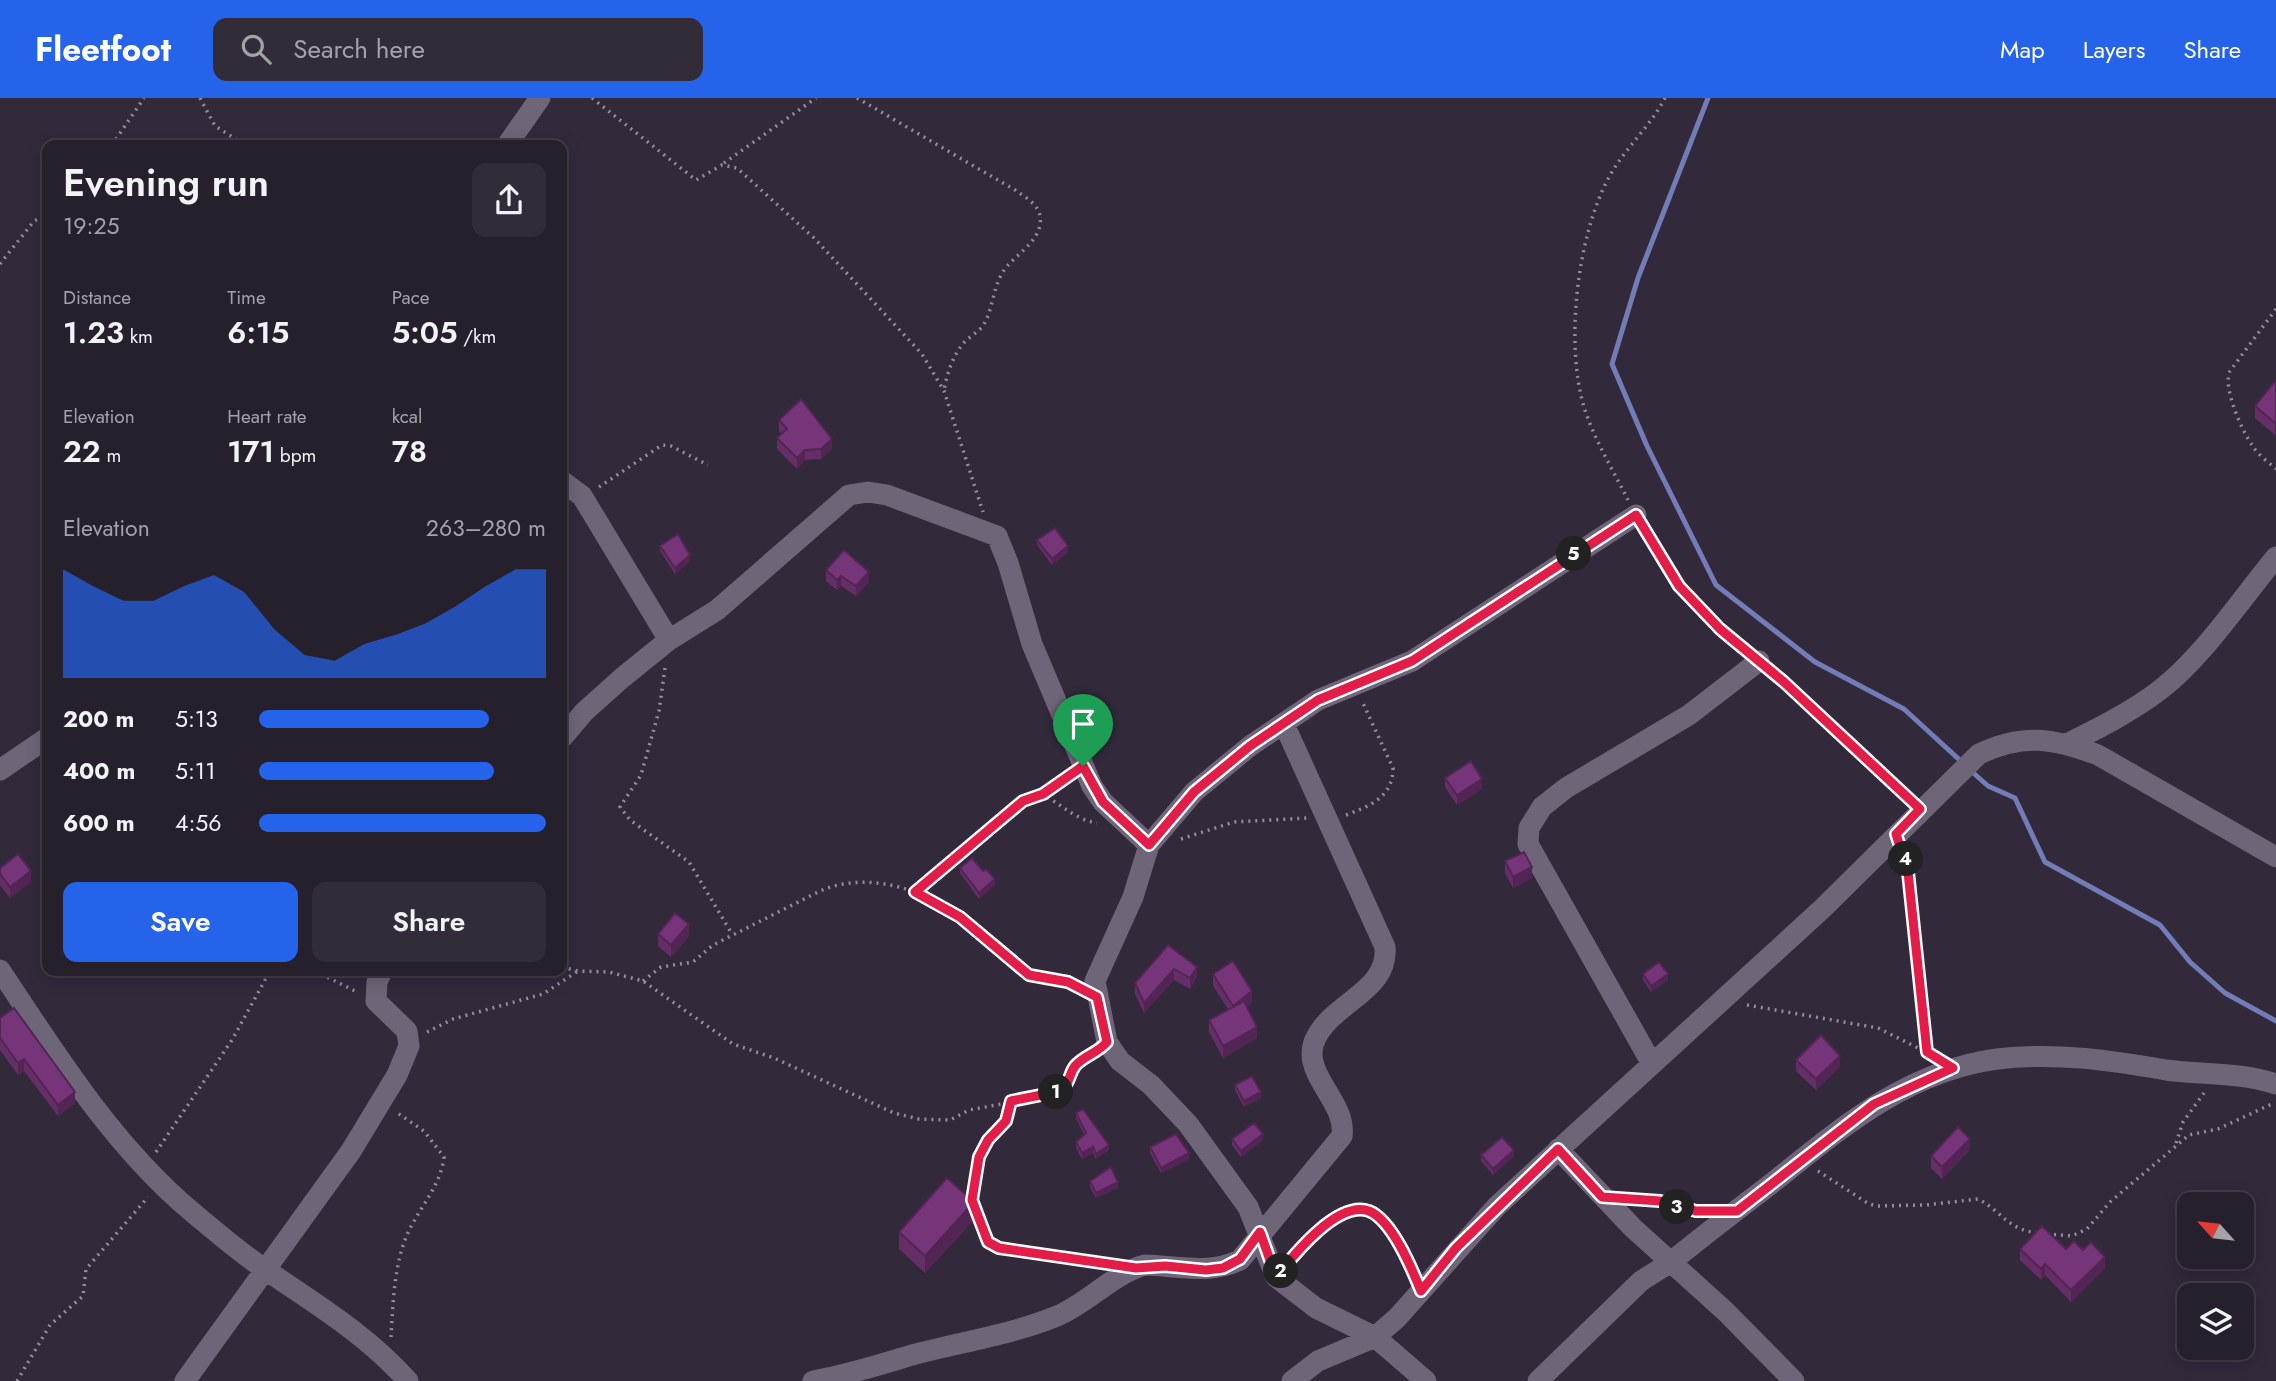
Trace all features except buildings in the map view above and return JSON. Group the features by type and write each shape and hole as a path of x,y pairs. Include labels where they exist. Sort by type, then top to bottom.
{"street":[{"path":"511,140 540,98"},
{"path":"567,485 582,496 669,640"},
{"path":"567,732 584,712 669,640 717,610 849,495 868,492 887,495 989,531 1001,544 1028,633 1092,786 1121,819 1140,833 1148,849"},
{"path":"1426,1381 1375,1337 1316,1308 1276,1277 1248,1207 1188,1124 1151,1085 1120,1061 1107,1042 1097,997 1098,970 1133,897 1148,849 1211,777 1318,700 1412,661 1636,515"},
{"path":"2067,744 2127,713 2162,689 2202,646 2276,557"},
{"path":"1652,1064 1528,844 1529,828 1542,807 1566,788 1689,715 1759,662"},
{"path":"813,1381 855,1377 912,1355 1042,1322 1093,1297 1136,1268 1145,1265 1206,1270 1223,1268 1240,1259 1342,1136 1345,1122 1312,1060 1313,1044 1324,1024 1347,1002 1375,982 1386,960 1385,947 1284,724"},
{"path":"1292,1381 1318,1361 1375,1337 1421,1291 1473,1231 1558,1149 1822,909 1920,809 1979,754 2004,742 2032,740 2067,744 2098,755 2276,857"},
{"path":"0,770 42,741"},
{"path":"0,970 77,1086 145,1168 190,1210 265,1270 346,1323 389,1360 408,1381"},
{"path":"185,1381 351,1151 380,1104 409,1046 407,1031 376,1001 380,976"},
{"path":"1538,1381 1641,1281 1671,1262 1874,1104 1953,1068 1996,1059 2043,1056 2088,1058 2190,1073 2251,1076 2276,1084"},
{"path":"1558,1149 1602,1197 1794,1381"}],"path":[{"path":"115,140 144,98"},
{"path":"201,98 215,126 237,140"},
{"path":"592,98 696,180 722,165 816,98"},
{"path":"857,98 1015,190 1033,203 1040,215 1039,228 1031,243 1004,269 998,280 981,328 962,345 955,357 944,391"},
{"path":"1665,98 1657,113 1610,176 1600,197 1578,288 1573,350 1585,408 1636,515 1679,586 1720,629 1920,809"},
{"path":"722,165 737,168 814,238 922,355 944,391 969,460 989,531"},
{"path":"0,264 34,221 42,217"},
{"path":"2276,309 2230,371 2227,381 2233,403 2252,446 2276,469"},
{"path":"582,496 624,473 662,445 671,446 708,465"},
{"path":"669,640 653,736 641,775 620,807 630,820 689,862 732,934"},
{"path":"1148,849 1234,822 1326,818 1366,807 1384,795 1393,778 1385,748 1355,686"},
{"path":"915,892 1014,807 1035,794 1043,794 1083,766"},
{"path":"1043,794 1065,811 1085,821 1100,823 1121,819"},
{"path":"1896,834 1908,872 1927,1052"},
{"path":"643,981 661,967 693,962 713,945 732,934 836,884 864,882 915,892 960,917 1029,975 1068,982 1097,997"},
{"path":"567,968 609,972 643,981 733,1044 774,1058 894,1113 919,1119 950,1120 969,1110 1061,1091 1068,1085 1077,1064 1100,1052 1107,1042"},
{"path":"409,1046 437,1026 543,994 578,971"},
{"path":"145,1168 232,1040 267,976"},
{"path":"325,976 376,1001"},
{"path":"1724,1000 1878,1028 1953,1068"},
{"path":"2175,1144 2190,1110 2217,1074"},
{"path":"1011,1101 1009,1114 988,1140 974,1177 972,1200 988,1242 999,1248 1104,1264"},
{"path":"1798,1162 1831,1178 1869,1204 1926,1205 1978,1199 2012,1227 2024,1232 2072,1236 2087,1229 2109,1202 2175,1144 2189,1135 2227,1125 2276,1102"},
{"path":"380,1104 409,1118 437,1144 444,1157 443,1168 418,1211 400,1256 389,1360"},
{"path":"17,1381 50,1325 83,1296 86,1269 162,1183"},
{"path":"1602,1197 1660,1201 1696,1211 1737,1211"},
{"path":"1276,1277 1313,1235 1335,1219 1353,1210 1368,1211 1381,1220 1392,1235 1409,1261 1421,1291"}],"waterway":[{"path":"1708,98 1638,278 1612,364 1647,446 1716,585 1815,662 1904,709 1963,763"},
{"path":"1970,770 1988,786 2015,798 2045,862 2160,925 2190,962 2225,993 2276,1021"}],"route":[{"path":"1636,515 1679,586 1720,629 1784,682 1920,809 1896,834 1905,855 1908,872 1912,920 1923,988 1927,1052 1953,1068 1874,1104 1839,1128 1737,1211 1696,1211 1647,1199 1602,1197 1558,1149 1456,1248 1421,1291 1409,1261 1392,1235 1381,1220 1368,1211 1353,1210 1335,1219 1313,1235 1276,1277 1260,1232 1240,1259 1223,1268 1206,1270 1145,1265 1136,1268 999,1248 988,1242 972,1200 979,1157 988,1140 1006,1121 1011,1101 1061,1091 1068,1085 1077,1064 1100,1052 1107,1042 1097,997 1068,982 1029,975 960,917 915,892 1023,801 1035,794 1043,794 1083,766 1103,802 1140,833 1149,845 1194,792 1250,746 1318,700 1379,677 1412,661 1636,515"}]}
